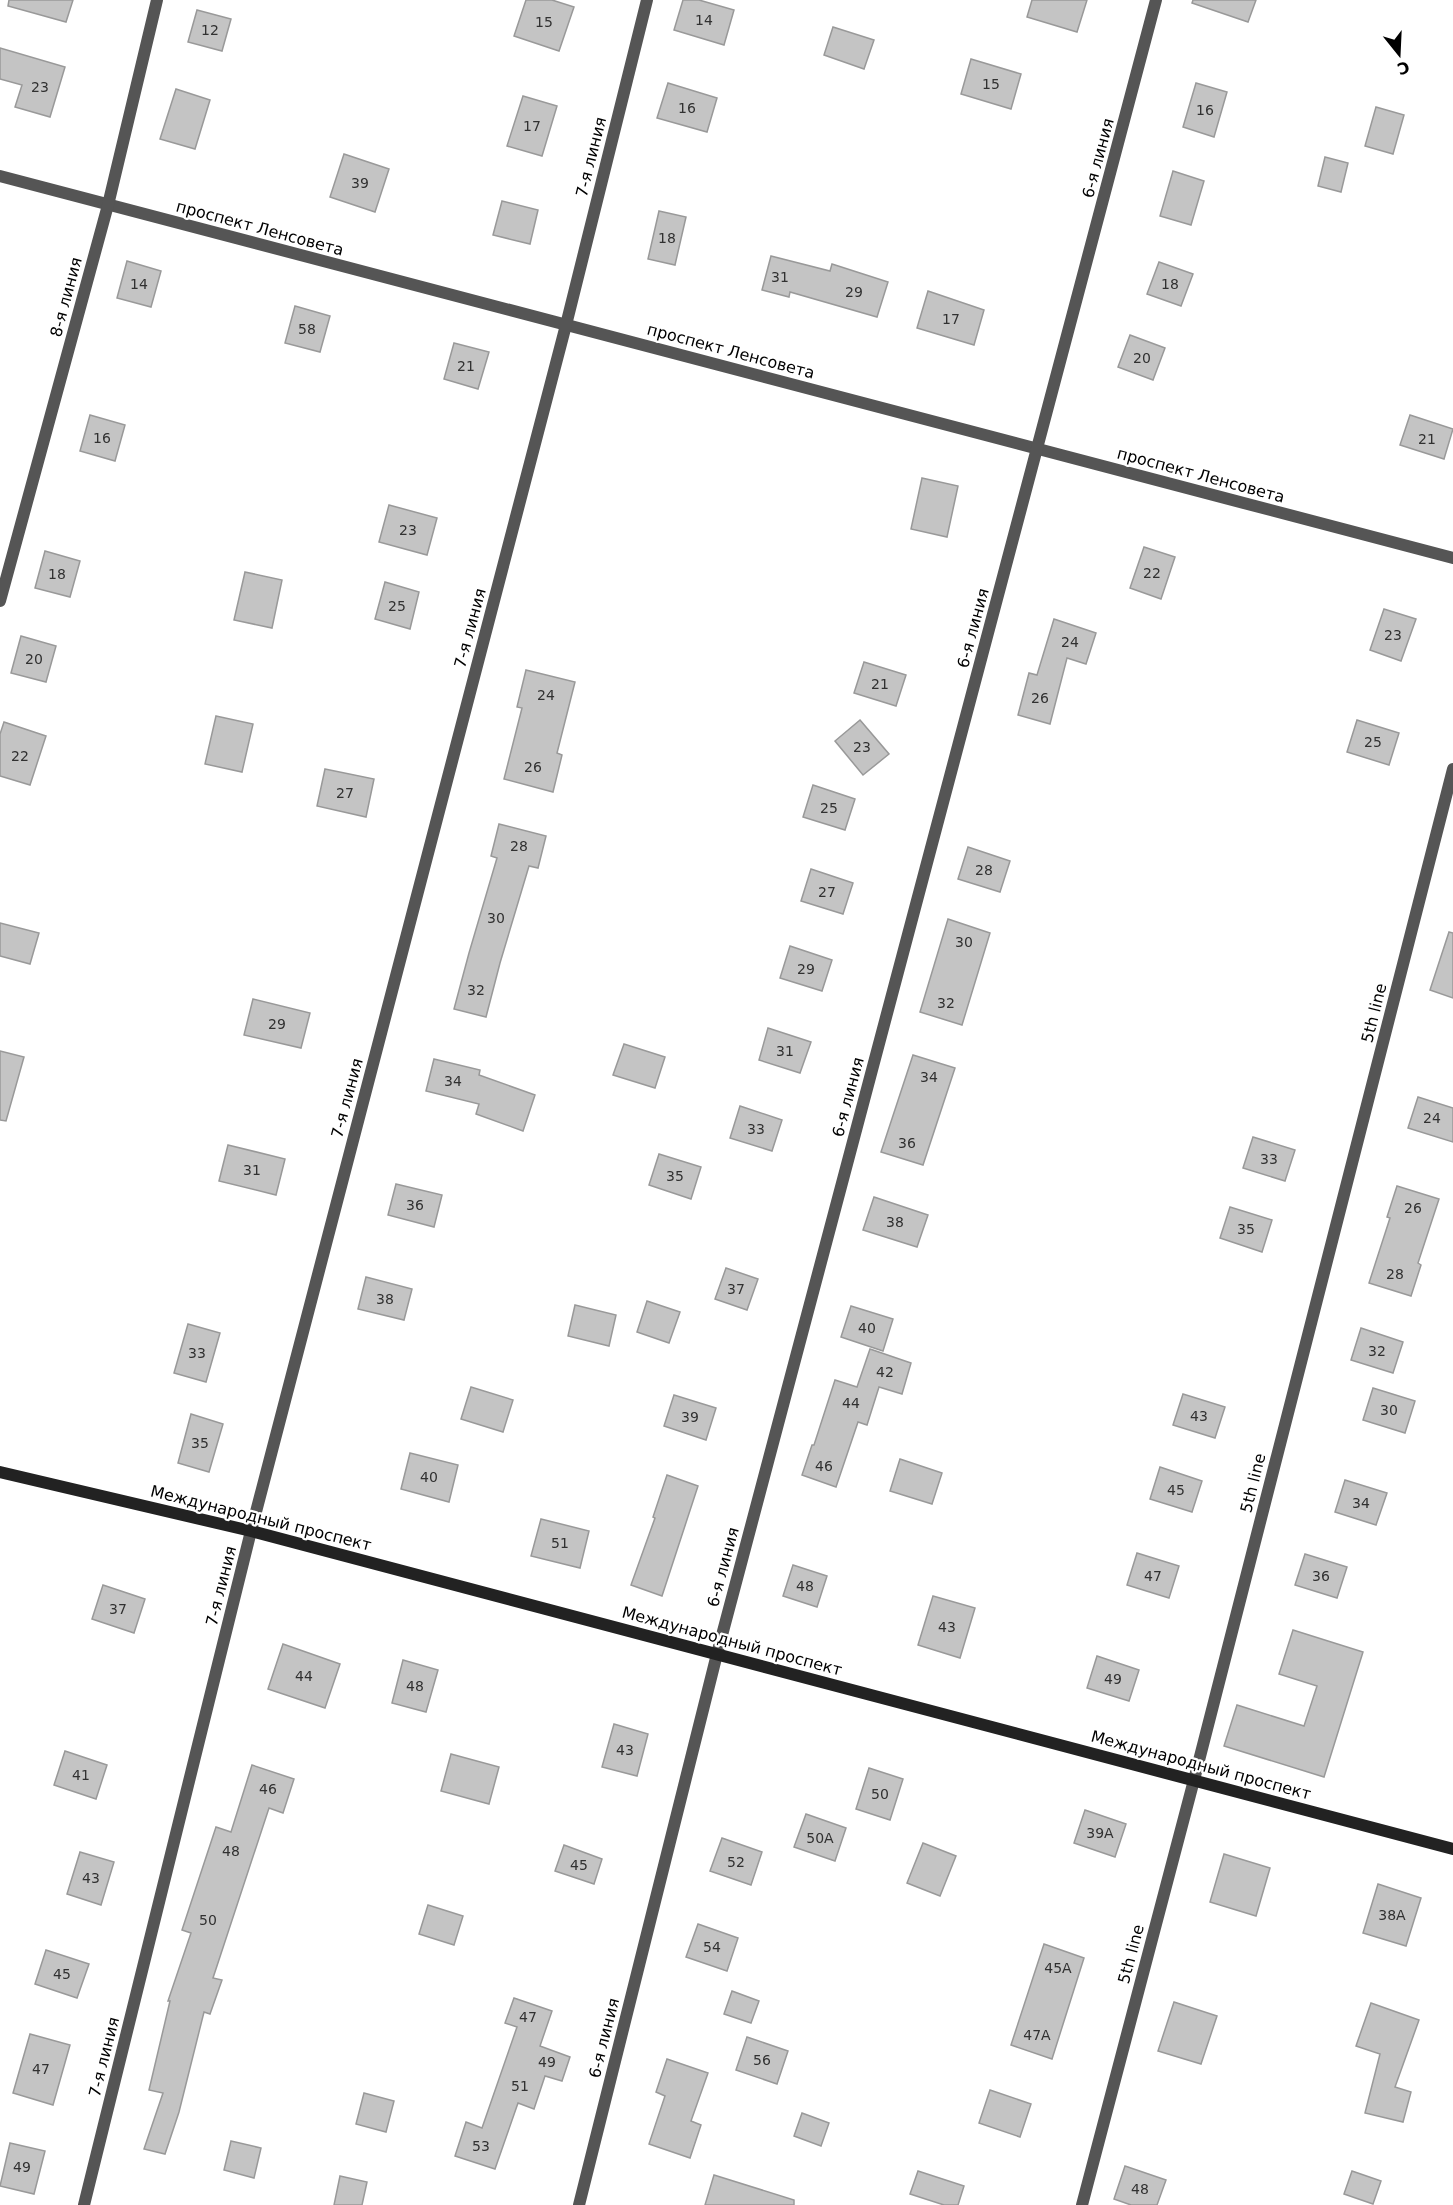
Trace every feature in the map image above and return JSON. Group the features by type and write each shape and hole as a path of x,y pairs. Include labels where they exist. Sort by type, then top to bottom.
{"street":[{"name":"8-я линия","path":"0,601 108,205 157,0"},
{"name":"7-я линия","path":"84,2205 251,1531 566,325 647,0"},
{"name":"6-я линия","path":"579,2205 717,1654 1156,0"},
{"name":"проспект Ленсовета","path":"0,176 1453,558"},
{"name":"5th line","path":"1082,2205 1194,1780 1453,770"},
{"name":"Международный проспект","path":"0,1472 251,1531 1453,1849"}],"building":[{"path":"9,0 73,0 66,22 8,6"},
{"path":"526,0 552,0 574,7 559,51 514,36"},
{"path":"683,0 699,0 734,10 724,45 674,30"},
{"path":"1032,0 1087,0 1077,32 1027,17"},
{"path":"1193,0 1256,0 1248,22 1192,3"},
{"path":"197,10 231,19 222,51 188,42"},
{"path":"833,27 874,40 864,69 824,55"},
{"path":"0,48 65,67 50,117 15,107 22,85 0,79"},
{"path":"971,59 1021,74 1011,109 961,94"},
{"path":"668,83 717,98 707,132 657,118"},
{"path":"1196,83 1227,92 1214,137 1183,127"},
{"path":"176,89 210,100 195,149 160,139"},
{"path":"523,96 557,106 542,156 507,146"},
{"path":"1376,107 1404,115 1393,154 1365,146"},
{"path":"344,154 389,169 375,212 330,197"},
{"path":"1325,157 1348,163 1341,192 1318,186"},
{"path":"1173,171 1204,181 1191,225 1160,216"},
{"path":"502,201 538,210 530,244 493,235"},
{"path":"659,211 686,217 675,265 648,259"},
{"path":"771,256 830,271 832,264 888,282 877,317 790,292 789,297 762,290"},
{"path":"127,261 161,271 151,307 117,298"},
{"path":"1159,262 1193,274 1181,306 1147,294"},
{"path":"928,291 984,310 974,345 917,328"},
{"path":"295,306 330,316 320,352 285,343"},
{"path":"1130,335 1165,348 1153,380 1118,367"},
{"path":"454,343 489,352 478,389 444,379"},
{"path":"90,415 125,425 115,461 80,451"},
{"path":"1410,415 1453,429 1444,459 1400,445"},
{"path":"922,478 958,486 947,537 911,529"},
{"path":"389,505 437,518 427,555 379,542"},
{"path":"1144,547 1175,557 1161,599 1130,588"},
{"path":"45,551 80,561 70,597 35,588"},
{"path":"245,572 282,580 272,628 234,620"},
{"path":"385,582 419,592 410,629 375,619"},
{"path":"1384,609 1416,619 1401,661 1370,650"},
{"path":"1054,619 1096,633 1086,664 1067,658 1050,724 1018,715 1029,673 1037,675"},
{"path":"21,636 56,646 46,682 11,673"},
{"path":"864,662 906,675 896,706 854,693"},
{"path":"526,670 575,682 557,753 562,755 553,792 504,779 522,708 517,707"},
{"path":"216,716 253,724 242,772 205,764"},
{"path":"860,720 889,754 863,775 835,741"},
{"path":"1357,720 1399,733 1389,765 1347,752"},
{"path":"4,722 46,736 30,785 0,776 0,734"},
{"path":"325,769 374,779 366,817 317,806"},
{"path":"813,785 855,799 845,830 803,817"},
{"path":"499,824 546,836 538,868 529,866 486,1017 454,1009 497,858 491,856"},
{"path":"968,847 1010,861 1000,892 958,879"},
{"path":"811,869 853,883 843,914 801,901"},
{"path":"948,919 990,933 962,1025 920,1012"},
{"path":"0,923 39,933 30,964 0,956"},
{"path":"1449,932 1453,933 1453,998 1430,990"},
{"path":"790,946 832,960 822,991 780,978"},
{"path":"253,999 310,1013 301,1048 244,1035"},
{"path":"768,1028 811,1042 800,1073 759,1060"},
{"path":"624,1044 665,1057 655,1088 613,1075"},
{"path":"0,1051 24,1057 6,1121 0,1120"},
{"path":"913,1055 955,1068 923,1165 881,1152"},
{"path":"434,1059 480,1070 479,1075 535,1095 523,1131 476,1114 479,1104 426,1091"},
{"path":"1418,1097 1453,1108 1453,1142 1408,1128"},
{"path":"740,1106 782,1120 772,1151 730,1138"},
{"path":"1253,1137 1295,1150 1285,1181 1243,1168"},
{"path":"228,1145 285,1159 276,1195 219,1181"},
{"path":"659,1154 701,1167 691,1199 649,1185"},
{"path":"396,1184 442,1195 434,1227 388,1215"},
{"path":"1397,1186 1439,1199 1418,1263 1421,1265 1411,1296 1369,1283 1390,1218 1387,1217"},
{"path":"874,1197 928,1215 917,1247 863,1230"},
{"path":"1230,1207 1272,1220 1262,1252 1220,1238"},
{"path":"726,1268 758,1279 747,1310 715,1299"},
{"path":"366,1277 412,1289 404,1320 358,1309"},
{"path":"647,1301 680,1312 669,1343 637,1332"},
{"path":"575,1305 616,1315 609,1346 568,1336"},
{"path":"851,1306 893,1319 883,1351 841,1337"},
{"path":"188,1324 220,1333 206,1382 174,1373"},
{"path":"1361,1328 1403,1342 1393,1373 1351,1360"},
{"path":"870,1349 911,1363 902,1394 879,1387 867,1425 858,1422 836,1487 802,1475 835,1380 857,1387"},
{"path":"471,1387 513,1400 503,1432 461,1419"},
{"path":"1373,1388 1415,1401 1405,1433 1363,1420"},
{"path":"1183,1394 1225,1407 1215,1438 1173,1425"},
{"path":"674,1395 716,1408 706,1440 664,1426"},
{"path":"191,1414 223,1424 209,1472 178,1463"},
{"path":"410,1453 458,1465 449,1502 401,1489"},
{"path":"900,1459 942,1473 932,1504 890,1491"},
{"path":"1160,1467 1202,1481 1192,1512 1150,1499"},
{"path":"667,1475 698,1486 662,1596 631,1585 655,1518 653,1517"},
{"path":"1345,1480 1387,1493 1376,1525 1335,1512"},
{"path":"541,1519 589,1531 580,1568 531,1556"},
{"path":"1137,1553 1179,1566 1169,1598 1127,1585"},
{"path":"1305,1554 1347,1567 1337,1598 1295,1585"},
{"path":"793,1565 827,1576 817,1607 783,1596"},
{"path":"103,1585 145,1599 134,1633 92,1619"},
{"path":"933,1596 975,1608 960,1658 918,1645"},
{"path":"1293,1630 1363,1652 1324,1777 1224,1746 1237,1705 1304,1726 1317,1686 1279,1674"},
{"path":"283,1644 340,1664 325,1708 268,1689"},
{"path":"1097,1656 1139,1670 1129,1701 1087,1688"},
{"path":"403,1660 438,1670 426,1712 392,1703"},
{"path":"614,1724 648,1734 637,1776 602,1767"},
{"path":"65,1751 107,1765 96,1799 54,1785"},
{"path":"451,1754 499,1767 489,1804 441,1791"},
{"path":"252,1765 294,1779 283,1813 269,1808 213,1978 222,1980 210,2014 204,2012 179,2112 165,2154 144,2149 163,2093 149,2090 170,2001 168,2001 191,1933 182,1930 216,1827 231,1832"},
{"path":"869,1768 903,1779 890,1820 856,1809"},
{"path":"1085,1810 1126,1824 1115,1857 1074,1843"},
{"path":"806,1814 846,1828 835,1861 794,1847"},
{"path":"722,1838 762,1852 751,1885 710,1871"},
{"path":"923,1843 956,1856 940,1896 907,1883"},
{"path":"564,1845 602,1859 594,1884 555,1871"},
{"path":"80,1852 114,1862 101,1905 67,1894"},
{"path":"1224,1854 1270,1868 1256,1916 1210,1902"},
{"path":"1378,1884 1421,1898 1406,1946 1363,1933"},
{"path":"428,1905 463,1916 454,1945 419,1934"},
{"path":"698,1924 738,1938 727,1971 686,1957"},
{"path":"1044,1944 1084,1958 1052,2059 1011,2045"},
{"path":"46,1950 89,1964 77,1998 35,1984"},
{"path":"732,1991 759,2001 751,2023 724,2014"},
{"path":"514,1998 552,2011 540,2046 570,2057 562,2081 545,2076 534,2109 518,2103 495,2169 455,2156 466,2122 482,2128 517,2027 505,2023"},
{"path":"1174,2002 1217,2016 1201,2064 1158,2051"},
{"path":"1371,2003 1419,2020 1395,2087 1411,2092 1403,2122 1365,2113 1380,2054 1356,2046"},
{"path":"30,2034 70,2045 53,2105 13,2093"},
{"path":"747,2037 788,2051 777,2084 736,2070"},
{"path":"667,2059 708,2073 691,2121 701,2125 690,2158 649,2144 665,2096 656,2092"},
{"path":"990,2090 1031,2104 1020,2137 979,2123"},
{"path":"364,2093 394,2101 386,2132 356,2124"},
{"path":"802,2113 829,2123 821,2146 794,2136"},
{"path":"231,2141 261,2148 254,2178 224,2170"},
{"path":"10,2143 45,2151 34,2194 0,2186"},
{"path":"1125,2166 1166,2180 1157,2205 1131,2205 1114,2199"},
{"path":"918,2171 964,2186 958,2205 944,2205 910,2194"},
{"path":"1352,2171 1381,2181 1373,2204 1344,2194"},
{"path":"714,2175 794,2200 794,2205 705,2205"},
{"path":"340,2176 367,2182 362,2205 334,2205"}]}
